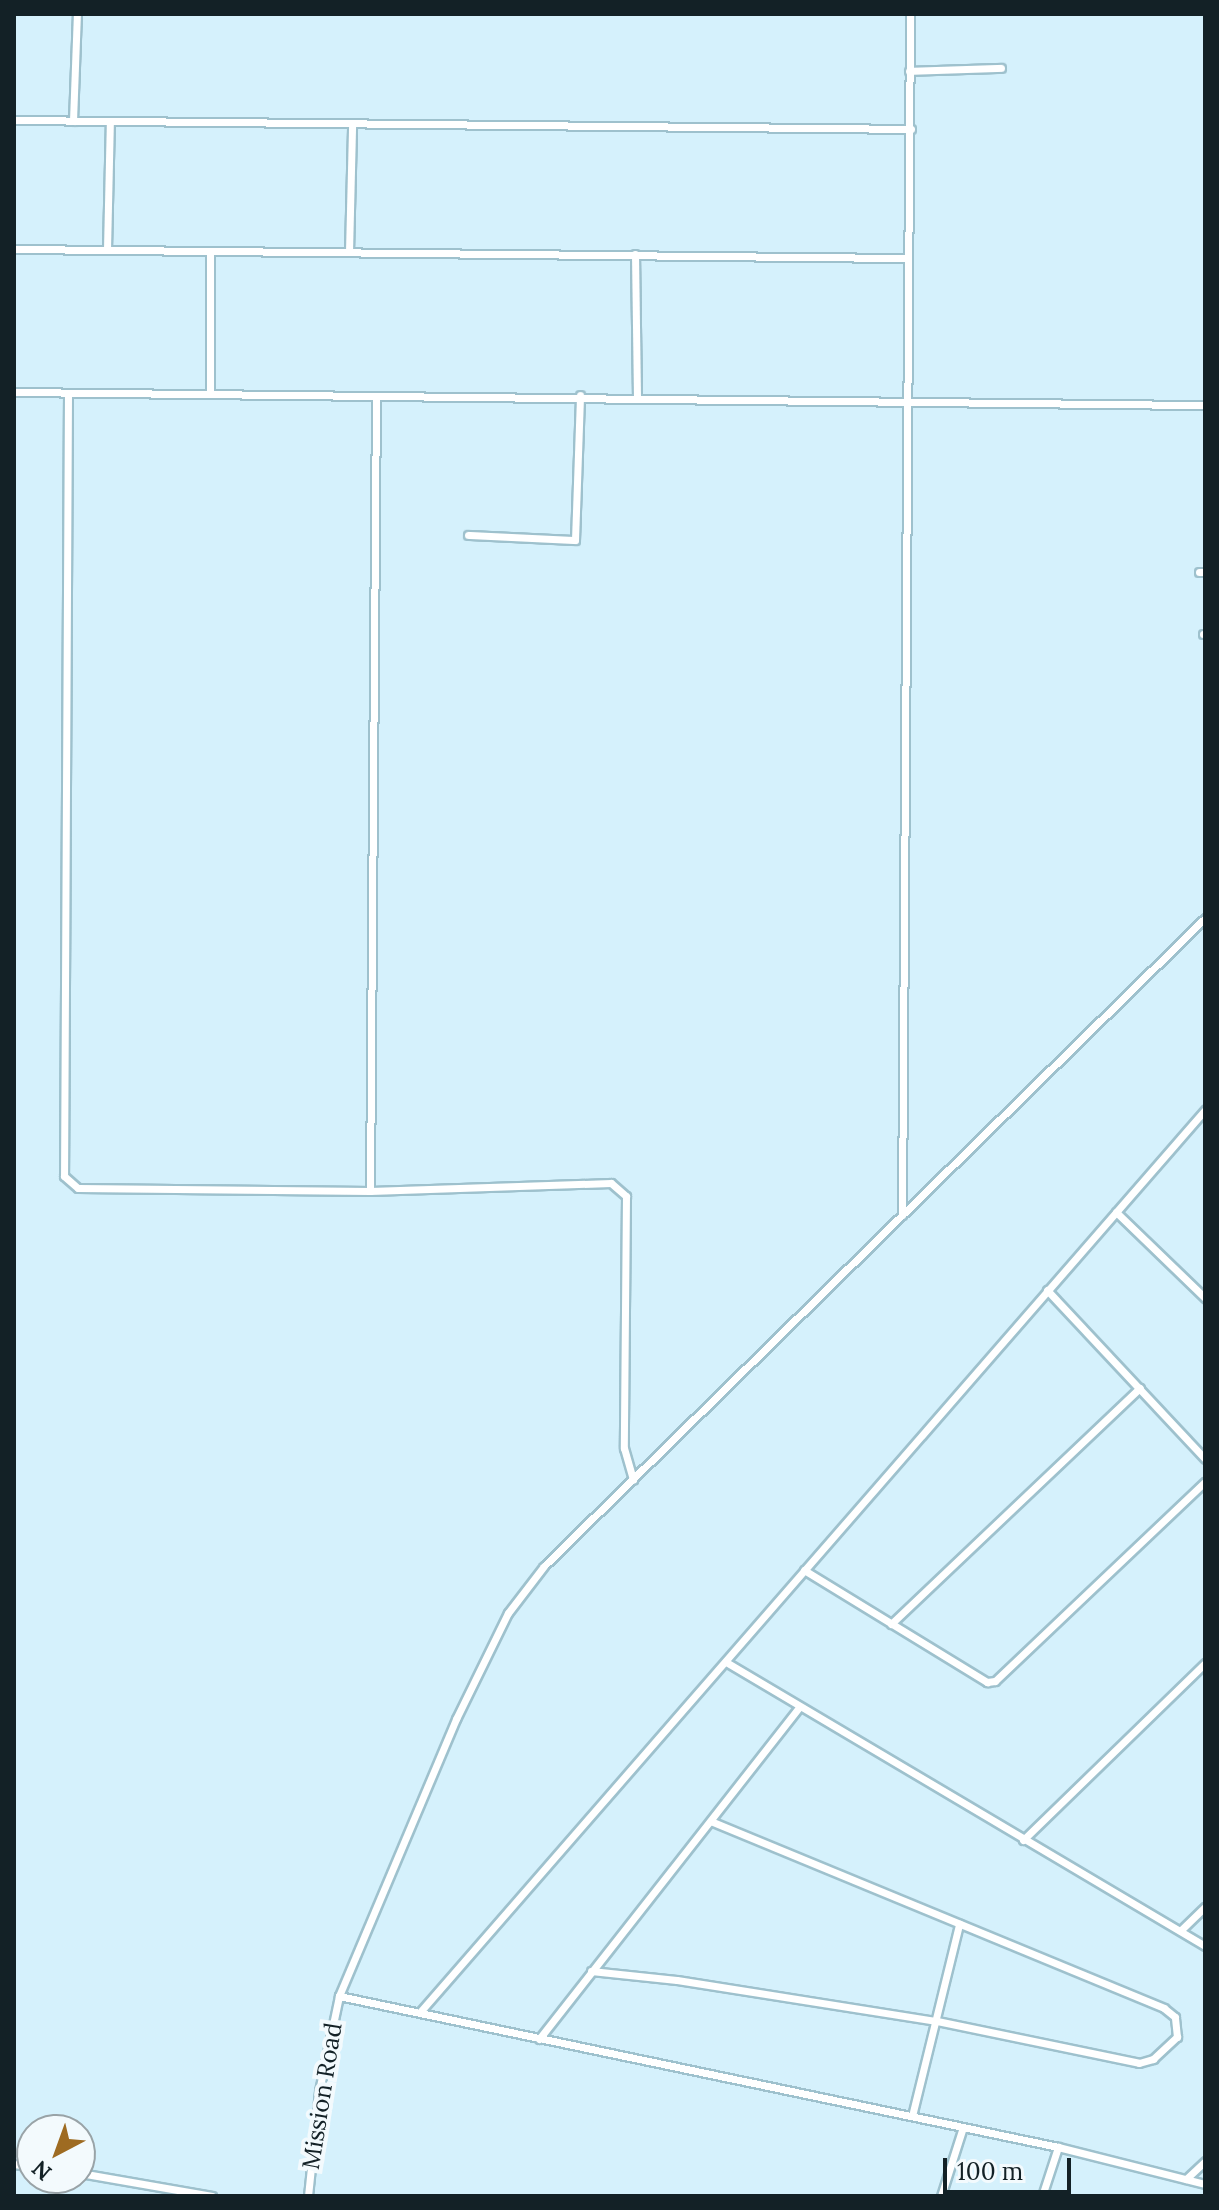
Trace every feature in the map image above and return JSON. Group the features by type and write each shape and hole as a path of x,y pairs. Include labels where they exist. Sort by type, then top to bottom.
{"street":[{"path":"73,121 77,14"},
{"path":"902,1215 910,14"},
{"path":"909,71 1001,68"},
{"path":"14,120 911,129"},
{"path":"107,249 110,121"},
{"path":"349,252 352,125"},
{"path":"14,249 906,258"},
{"path":"210,251 210,392"},
{"path":"635,254 637,396"},
{"path":"14,392 580,395 1205,405"},
{"path":"68,394 64,1176 78,1188 370,1191 611,1183 622,1189 626,1196 624,1448 633,1480"},
{"path":"468,535 575,540 580,395"},
{"path":"370,1191 376,396"},
{"name":"Mission Road","path":"308,2196 319,2091 339,1996 456,1719 508,1613 544,1566 1205,918"},
{"path":"420,2012 1205,1110"},
{"path":"1116,1212 1205,1298"},
{"path":"1047,1290 1205,1459"},
{"path":"891,1624 1140,1388"},
{"path":"804,1570 987,1682 995,1681 1205,1482"},
{"path":"726,1662 1205,1946"},
{"path":"1023,1840 1205,1663"},
{"path":"539,2039 712,1822 799,1707"},
{"path":"591,1971 937,2021 1139,2063 1153,2059 1177,2037 1175,2017 1164,2008 712,1822"},
{"path":"1181,1930 1205,1907"},
{"path":"912,2116 959,1924"},
{"path":"339,1996 1058,2147 1205,2184"},
{"path":"941,2196 963,2127"},
{"path":"1042,2196 1058,2147"},
{"path":"1186,2179 1205,2161"},
{"path":"96,2176 212,2196"}]}
